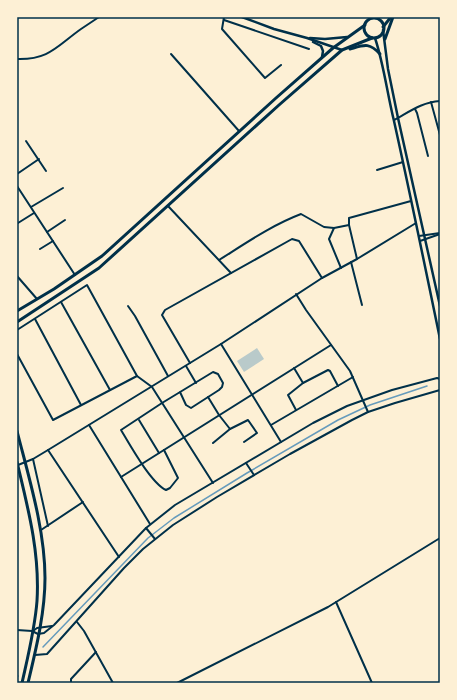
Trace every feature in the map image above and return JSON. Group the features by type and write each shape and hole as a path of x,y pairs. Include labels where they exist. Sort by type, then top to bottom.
{"main road":[{"path":"17,322 99,268 342,50 380,35 392,17"},
{"path":"385,39 392,17"},
{"path":"17,311 75,275 102,256 322,57 365,25 368,20 375,18 379,20 383,29"},
{"path":"365,25 364,28 366,34 374,38"},
{"path":"342,50 366,45 374,48 380,54"},
{"path":"17,431 40,531 45,577 44,596 39,628 28,683"},
{"path":"17,463 33,529 36,555 37,602 22,683"}],"street":[{"path":"17,60 30,60 43,56 60,47 80,29 99,17"},
{"path":"242,17 274,29 342,50"},
{"path":"281,65 265,78 222,29 224,18 309,49"},
{"path":"383,29 388,69 398,118 440,306"},
{"path":"307,38 325,39 348,37"},
{"path":"307,38 321,46 323,51 322,57"},
{"path":"374,38 380,54 440,339"},
{"path":"171,54 239,132"},
{"path":"393,120 418,106 440,101"},
{"path":"431,102 440,135"},
{"path":"415,109 428,156"},
{"path":"26,141 46,171"},
{"path":"17,174 38,159"},
{"path":"378,170 403,162"},
{"path":"17,186 75,275"},
{"path":"31,207 63,188"},
{"path":"357,259 349,225 349,218 411,201"},
{"path":"168,206 231,273"},
{"path":"18,223 35,213"},
{"path":"219,260 268,229 301,214 324,227 334,228 349,225"},
{"path":"47,232 65,220"},
{"path":"17,463 25,463 48,450 221,344 296,294 357,259 416,222"},
{"path":"334,228 329,239 330,246 341,268"},
{"path":"419,236 440,234"},
{"path":"420,241 440,234"},
{"path":"190,363 162,315 165,310 292,239 299,241 322,278"},
{"path":"40,249 53,241"},
{"path":"351,262 362,304"},
{"path":"17,276 37,299"},
{"path":"17,330 87,285 137,376 152,387 213,483"},
{"path":"296,294 350,371 368,412"},
{"path":"61,302 110,390"},
{"path":"128,306 168,377"},
{"path":"35,319 81,405"},
{"path":"221,344 281,442"},
{"path":"121,477 331,345"},
{"path":"17,354 53,420 137,376"},
{"path":"186,366 196,382"},
{"path":"294,368 303,383"},
{"path":"296,410 288,394 303,383 328,370 338,386"},
{"path":"164,450 178,478 170,488 166,490 161,488 142,464 121,430 139,420 162,403 196,382 213,372 218,374 223,383 222,387 193,407 189,408 180,392"},
{"path":"271,426 353,377"},
{"path":"17,630 32,631 38,634 44,633 54,625 150,524 175,505 247,464 313,423 347,406 410,384 440,378"},
{"path":"34,655 47,654 124,568 155,538 179,521 253,474 368,412 440,390"},
{"path":"208,397 230,430"},
{"path":"139,420 159,453"},
{"path":"213,442 248,420 257,433 244,442"},
{"path":"89,425 150,524"},
{"path":"48,450 119,557"},
{"path":"33,459 48,526"},
{"path":"247,464 253,474"},
{"path":"40,531 83,502"},
{"path":"146,528 155,538"},
{"path":"178,683 336,602 440,538"},
{"path":"336,602 372,683"},
{"path":"77,622 84,631 113,683"},
{"path":"32,631 54,625"},
{"path":"71,683 71,679 96,652"}],"shaded area":[{"path":"257,348 264,359 244,372 237,361"}],"waterway":[{"path":"43,647 148,538 174,518 338,420 370,405 427,386"}]}
